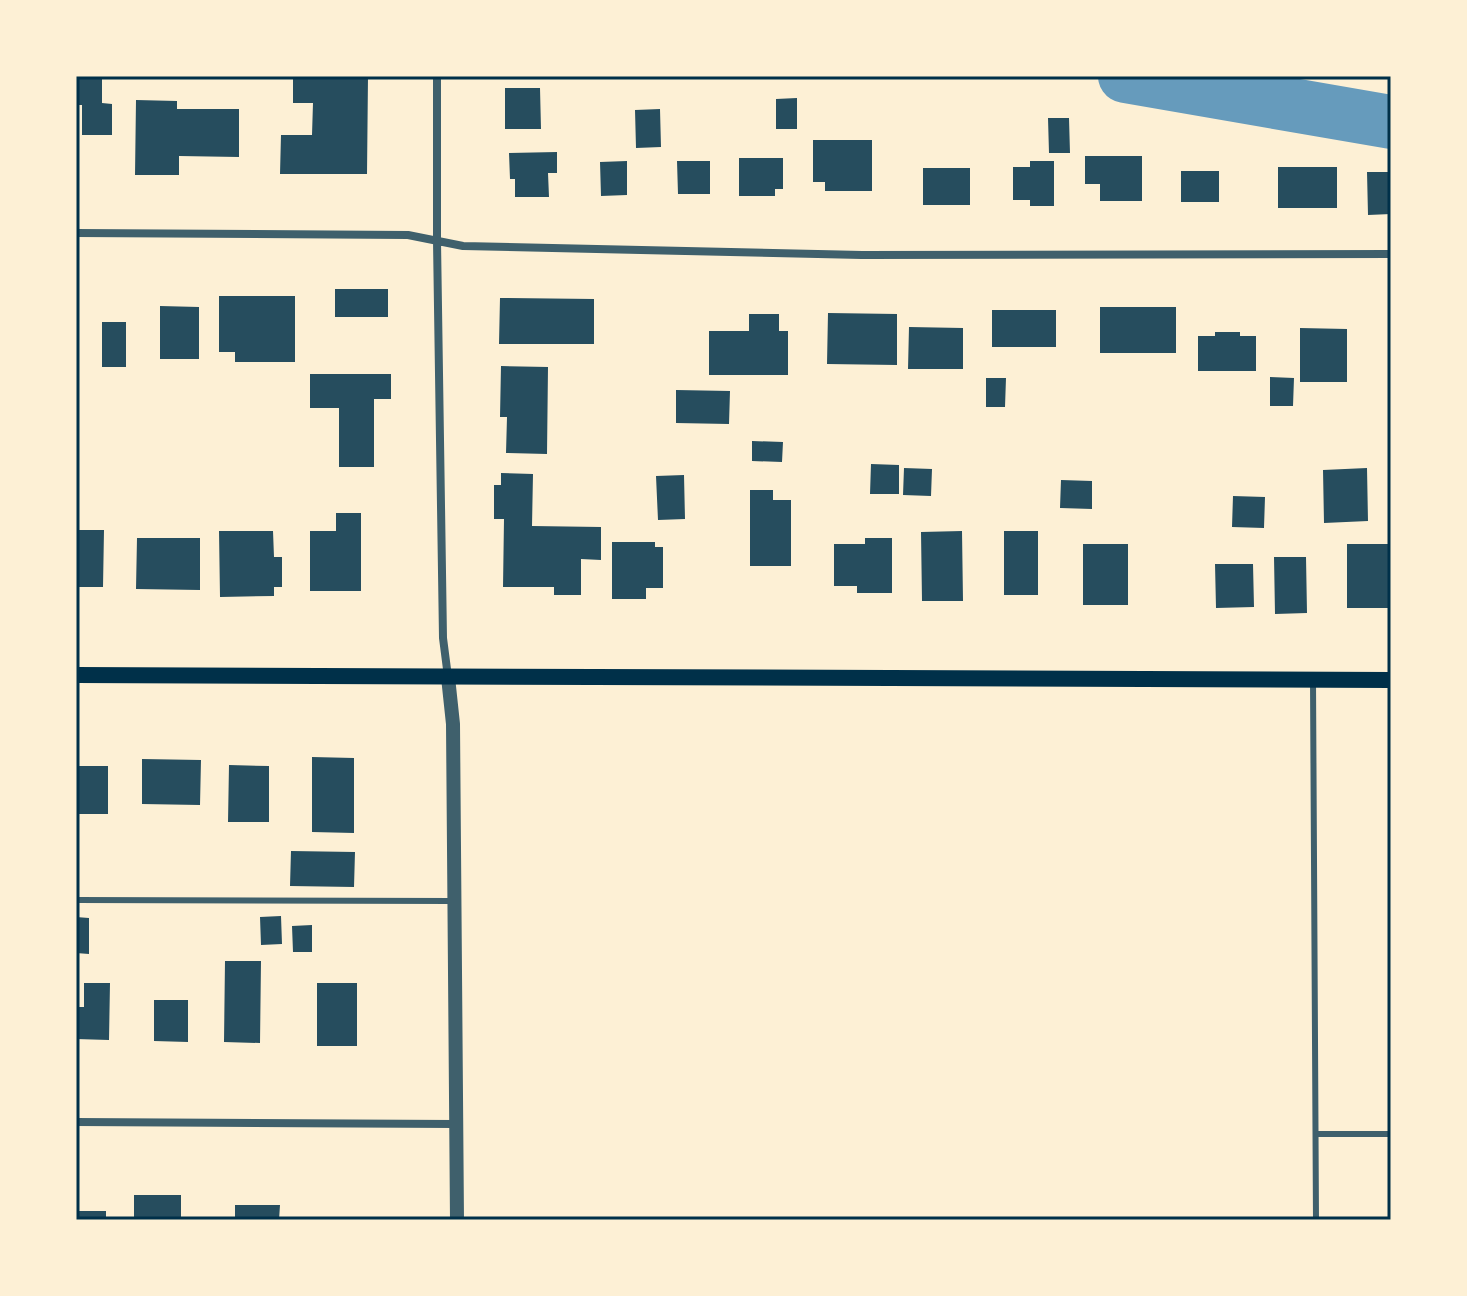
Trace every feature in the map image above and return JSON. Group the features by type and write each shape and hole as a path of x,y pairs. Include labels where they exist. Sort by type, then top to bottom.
{"main road":[{"path":"76,675 1391,680"}],"street":[{"path":"437,76 443,638 453,724 457,1220"},
{"path":"76,233 408,235 463,246 862,255 1391,254"},
{"path":"76,1122 455,1124"}],"lane":[{"path":"1313,680 1316,1220"},
{"path":"76,900 455,901"},
{"path":"1316,1134 1391,1134"}],"building":[{"path":"76,76 102,76 102,103 112,104 112,135 82,135 82,105 76,105"},
{"path":"293,76 368,76 367,174 280,174 281,135 312,135 313,103 293,103"},
{"path":"505,88 540,88 541,129 505,129"},
{"path":"797,98 797,129 776,129 776,99"},
{"path":"136,100 177,101 177,109 239,109 239,157 179,156 179,175 135,175"},
{"path":"660,109 661,147 636,148 635,110"},
{"path":"1048,118 1069,118 1070,153 1049,153"},
{"path":"813,140 872,140 872,191 825,191 825,182 813,182"},
{"path":"557,152 557,173 548,173 549,197 515,197 515,179 510,179 509,153"},
{"path":"1085,156 1142,156 1142,201 1100,201 1100,184 1085,184"},
{"path":"739,158 783,158 783,189 775,189 775,196 739,196"},
{"path":"627,161 627,195 601,196 600,162"},
{"path":"677,161 710,161 710,194 678,194"},
{"path":"1030,161 1054,161 1054,206 1030,206 1030,200 1013,200 1013,167 1030,167"},
{"path":"1278,167 1337,167 1337,208 1278,208"},
{"path":"923,168 970,168 970,205 923,205"},
{"path":"1181,171 1219,171 1219,202 1181,202"},
{"path":"1367,172 1391,172 1391,214 1368,215"},
{"path":"335,289 388,289 388,317 335,317"},
{"path":"219,296 295,296 295,362 235,362 235,352 219,352"},
{"path":"500,298 594,299 594,344 499,344"},
{"path":"160,306 199,307 199,359 160,359"},
{"path":"1100,307 1176,307 1176,353 1100,353"},
{"path":"992,310 1056,310 1056,347 992,347"},
{"path":"828,313 897,314 897,365 827,364"},
{"path":"749,314 779,314 779,331 788,331 788,375 709,375 709,331 749,331"},
{"path":"102,322 126,322 126,367 102,367"},
{"path":"909,327 963,328 963,369 908,369"},
{"path":"1300,328 1347,329 1347,382 1300,382"},
{"path":"1215,332 1240,332 1240,336 1256,336 1256,371 1198,371 1198,336 1215,336"},
{"path":"501,366 548,367 547,454 506,453 507,417 500,417"},
{"path":"310,374 391,374 391,399 374,399 374,467 339,467 339,408 310,408"},
{"path":"1270,377 1294,378 1293,406 1270,406"},
{"path":"986,378 1006,378 1005,407 986,407"},
{"path":"676,390 730,391 729,424 676,423"},
{"path":"752,441 783,442 782,462 752,461"},
{"path":"871,464 899,465 899,494 870,494"},
{"path":"904,468 932,469 931,496 903,495"},
{"path":"1367,468 1368,521 1324,523 1323,470"},
{"path":"501,473 533,474 532,526 601,527 601,560 581,559 581,595 554,595 554,587 503,587 504,519 494,519 494,485 501,485"},
{"path":"684,475 685,519 658,520 656,476"},
{"path":"1061,480 1092,481 1092,509 1060,508"},
{"path":"750,490 773,490 773,500 791,500 791,566 750,566"},
{"path":"1233,496 1265,497 1264,528 1232,527"},
{"path":"336,513 361,513 361,591 310,591 310,531 336,531"},
{"path":"76,530 104,530 103,587 76,587"},
{"path":"219,531 273,531 274,557 282,557 282,587 274,587 274,596 220,597"},
{"path":"962,531 963,601 922,601 921,532"},
{"path":"1004,531 1038,531 1038,595 1004,595"},
{"path":"137,538 200,538 200,590 136,589"},
{"path":"865,538 892,538 892,593 857,593 857,586 834,586 834,544 865,544"},
{"path":"612,542 655,542 655,547 663,547 663,588 646,588 646,599 612,599"},
{"path":"1083,544 1128,544 1128,605 1083,605"},
{"path":"1347,544 1391,544 1391,608 1347,608"},
{"path":"1274,557 1306,557 1307,613 1275,614"},
{"path":"1215,564 1253,564 1254,607 1216,608"},
{"path":"312,757 354,758 354,833 312,832"},
{"path":"142,759 201,760 200,805 142,804"},
{"path":"229,765 269,766 269,822 228,822"},
{"path":"76,766 108,766 108,814 76,814"},
{"path":"291,851 355,852 354,887 290,886"},
{"path":"281,916 282,944 261,945 260,917"},
{"path":"76,917 89,918 89,954 76,953"},
{"path":"312,925 312,952 293,952 292,926"},
{"path":"225,961 261,961 260,1043 224,1042"},
{"path":"84,983 110,983 109,1040 76,1039 76,1007 84,1007"},
{"path":"317,983 357,983 357,1046 317,1046"},
{"path":"154,1000 188,1000 188,1042 154,1041"},
{"path":"134,1195 181,1195 181,1220 134,1220"},
{"path":"235,1205 280,1205 279,1220 235,1220"},
{"path":"76,1211 106,1211 106,1220 76,1220"}],"waterway":[{"path":"1125,76 1391,122"}]}
